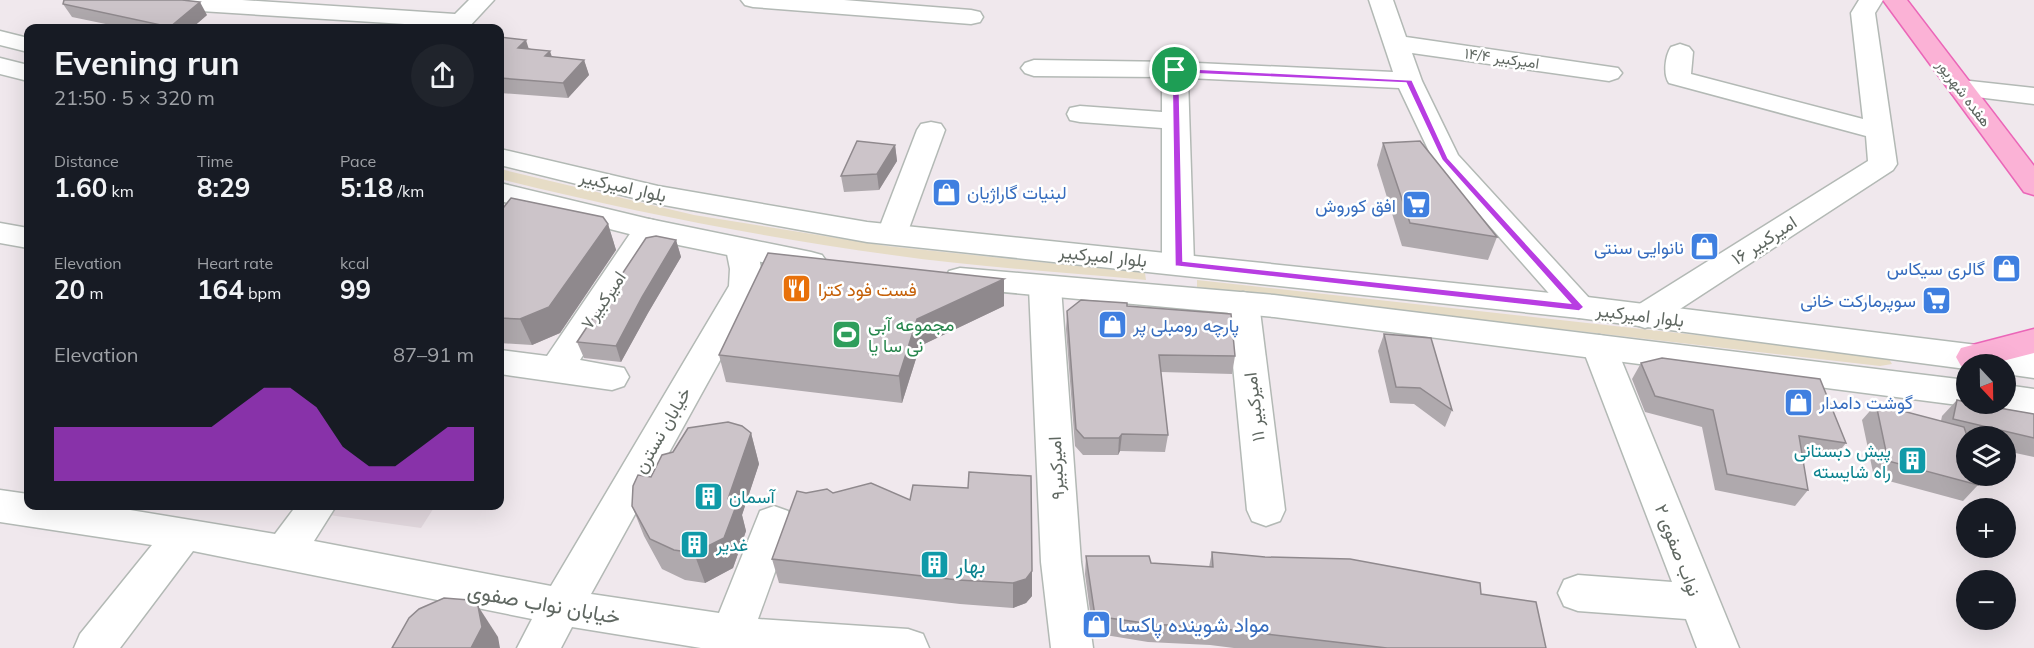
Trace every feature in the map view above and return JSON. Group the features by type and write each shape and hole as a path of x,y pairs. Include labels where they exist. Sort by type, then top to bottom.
{"main road":[{"name":"هفده شهریور","path":"1895,0 2034,186"},
{"path":"1984,354 2034,341"}],"street":[{"path":"137,0 444,24"},
{"path":"459,24 482,0"},
{"path":"753,0 971,17"},
{"path":"1381,0 1409,81 1444,158 1579,307"},
{"path":"1680,52 1678,78 1879,131 1863,13 1871,0"},
{"path":"0,38 24,44"},
{"name":"امیرکبیر ۱۴/۴","path":"1396,43 1609,73"},
{"path":"0,66 24,72"},
{"path":"1034,69 1175,70 1409,81"},
{"path":"1175,70 1178,264"},
{"path":"1961,88 2034,96"},
{"path":"1080,114 1176,121"},
{"path":"892,234 931,130"},
{"name":"امیرکبیر ۱۶","path":"1645,316 1883,164 1879,131"},
{"name":"بلوار امیرکبیر","path":"504,158 658,195 892,234 1579,307 1956,355"},
{"name":"بلوار امیرکبیر","path":"504,193 649,229 840,267"},
{"name":"امیرکبیر۷","path":"556,370 649,229"},
{"path":"0,233 24,237"},
{"name":"خیابان نسترن","path":"538,648 745,286 746,269 741,249"},
{"name":"بلوار امیرکبیر","path":"931,277 1243,303 1956,392"},
{"name":"امیرکبیر۹","path":"1045,287 1061,562 1072,648"},
{"name":"امیرکبیر ۱۱","path":"1243,303 1266,510"},
{"path":"1887,346 1905,356 1915,369 1913,380 1899,385"},
{"name":"نواب صفوی ۲","path":"1599,347 1718,648"},
{"path":"504,363 612,377"},
{"name":"بلوار امیرکبیر","path":"2016,363 2034,365"},
{"path":"2016,399 2034,402"},
{"name":"خیابان نواب صفوی","path":"0,506 24,510"},
{"name":"خیابان نواب صفوی","path":"27,510 184,533 561,607 732,634 772,644 908,648"},
{"path":"283,554 314,510"},
{"path":"732,634 774,522"},
{"path":"95,648 184,533"},
{"path":"1578,593 1698,602"}],"shaded area":[{"path":"504,170 694,215 887,246 1145,273 1146,280 892,255 793,240 597,202 504,180"},
{"path":"1197,280 1877,355 1889,359 1892,364 1880,366 1197,287"},
{"path":"333,510 432,510 421,528 329,515"}],"building":[{"path":"64,0 200,2 174,24 156,24 63,4"},
{"path":"504,37 526,40 518,48 550,51 545,56 584,60 563,83 504,78"},
{"path":"857,141 895,145 877,174 841,176"},
{"path":"1420,141 1497,237 1410,223 1383,143"},
{"path":"511,198 603,217 608,224 549,307 520,319 504,318 504,207"},
{"path":"656,236 676,240 616,346 577,342 646,238"},
{"name":"مجموعه آبی نی سا یا","path":"768,253 1004,279 917,319 899,376 719,355"},
{"path":"1081,300 1231,314 1235,356 1159,355 1168,435 1122,434 1119,438 1084,438 1076,429 1067,311"},
{"path":"1384,334 1431,338 1452,410 1420,388 1396,387"},
{"path":"1662,358 1820,379 1846,443 1799,436 1808,490 1727,474 1713,410 1655,396 1641,363"},
{"path":"1876,404 1960,426 1956,426 1956,479 1888,461"},
{"path":"1956,405 1956,414 2016,414 2016,411 2034,414 2034,438 2016,434 2016,426 1983,426 1953,419"},
{"path":"728,422 742,426 751,433 728,499 738,501 724,538 694,553 674,550 650,539 632,506 633,486 638,475 651,477 662,455 673,452 688,428"},
{"path":"969,472 1031,476 1032,571 1026,579 1013,583 958,580 772,559 797,491 806,493 827,489 833,493 871,483 910,500 913,485 968,488"},
{"path":"1212,552 1265,557 1350,559 1480,583 1481,594 1536,602 1546,648 1387,648 1215,628 1151,624 1095,616 1086,556 1149,556 1151,563 1213,567"},
{"path":"444,598 469,600 478,606 482,627 471,648 392,648 409,618 419,609"}],"place":[{"name":"لبنیات گاراژیان","path":"946,192"},
{"name":"افق کوروش","path":"1417,205"},
{"name":"نانوایی سنتی","path":"1705,247"},
{"name":"گالری سیکاس","path":"2006,268"},
{"name":"فست فود کترا","path":"797,289"},
{"name":"سوپرمارکت خانی","path":"1937,300"},
{"name":"پارچه رومبلی پر","path":"1112,325"},
{"name":"مجموعه آبی نی سا یا","path":"847,334"},
{"name":"گوشت دامدار","path":"1798,402"},
{"name":"پیش دبستانی راه شایسته","path":"1912,460"},
{"name":"آسمان","path":"708,496"},
{"name":"غدیر","path":"695,544"},
{"name":"بهار","path":"935,565"},
{"name":"مواد شوینده پاکسا","path":"1097,624"}],"route":[{"path":"1175,70 1409,81 1444,158 1579,307 1178,264 1175,70"}]}
